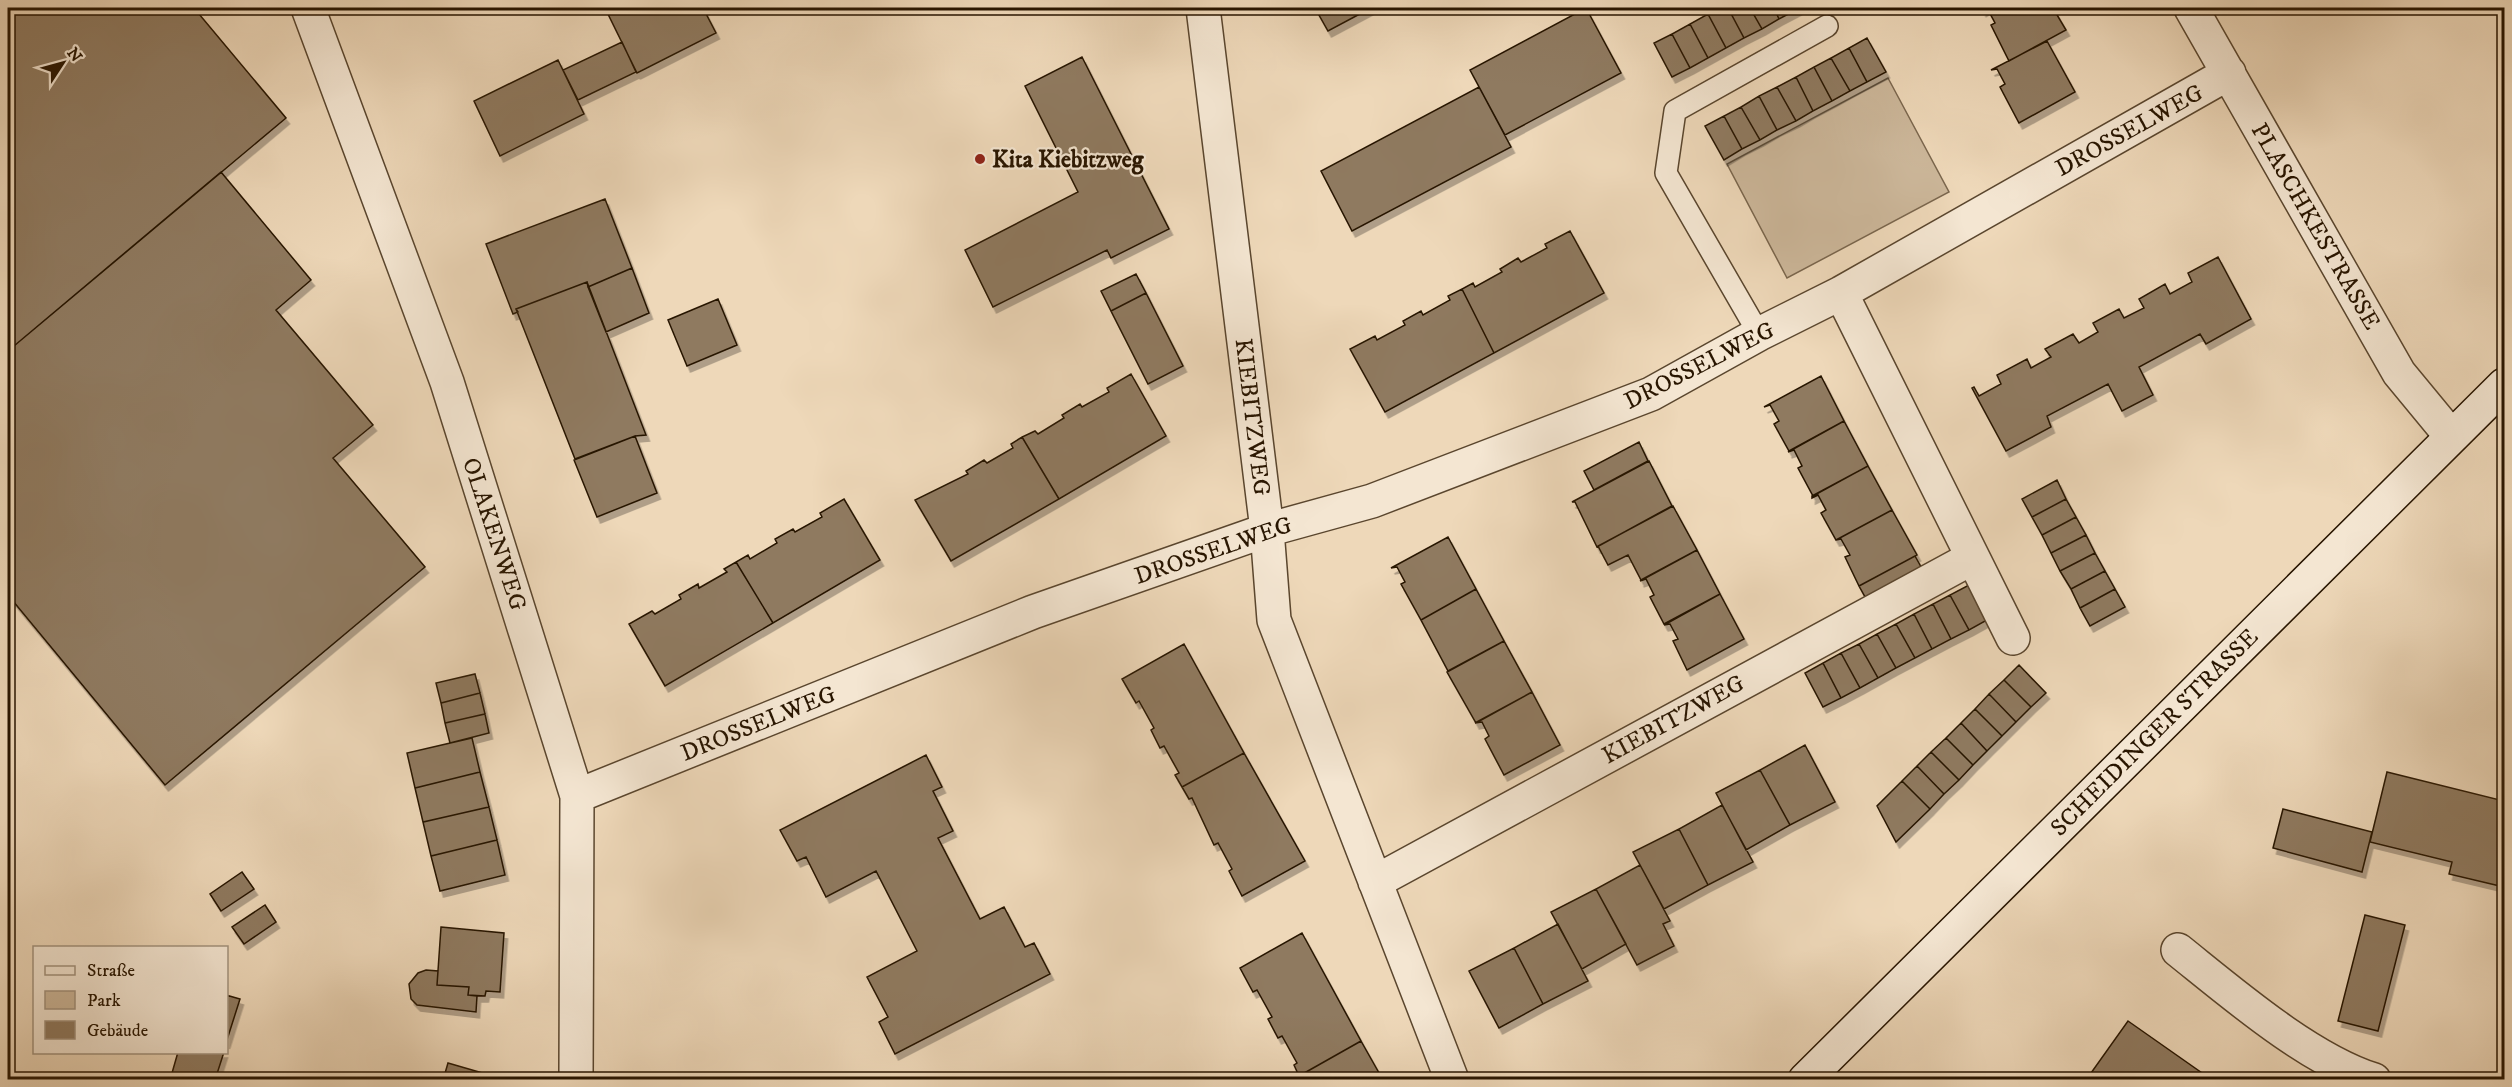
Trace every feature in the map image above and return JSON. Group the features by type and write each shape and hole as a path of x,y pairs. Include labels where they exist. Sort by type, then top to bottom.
{"street":[{"name":"OLAKENWEG","path":"308,8 447,382 578,796 576,1080"},
{"name":"KIEBITZWEG","path":"1203,8 1267,530 1274,620 1452,1080"},
{"name":"PLASCHKESTRASSE","path":"2191,8 2399,373 2451,436"},
{"name":"DROSSELWEG","path":"578,796 1033,612 1267,530 1372,501 1651,394 1759,334 1841,293 2229,74"},
{"path":"1841,293 2013,638"},
{"name":"SCHEIDINGER STRASSE","path":"1805,1080 2451,436 2505,385"},
{"name":"KIEBITZWEG","path":"1376,882 1972,558"},
{"path":"2178,950 2256,1011 2349,1071 2374,1080"}],"lane":[{"path":"1759,334 1666,173 1675,111 1827,26"}],"green space":[{"path":"1888,78 1949,192 1787,278 1727,164"}],"building":[{"path":"8,8 194,8 286,118 8,351"},
{"path":"605,8 703,8 716,33 637,73"},
{"path":"1315,8 1371,8 1328,31"},
{"path":"1586,8 1621,73 1505,135 1470,70"},
{"path":"1720,8 1728,8 1744,38 1726,48 1708,14"},
{"path":"1728,8 1750,8 1762,29 1744,38"},
{"path":"1750,8 1774,8 1779,19 1762,29"},
{"path":"1774,8 1797,8 1798,9 1779,19"},
{"path":"1987,8 2053,8 2066,30 2009,61 1991,25 1995,23"},
{"path":"1708,14 1726,48 1708,58 1690,24"},
{"path":"1690,24 1708,58 1690,68 1672,34"},
{"path":"1672,34 1690,68 1672,77 1654,43"},
{"path":"1867,38 1886,72 1867,82 1849,48"},
{"path":"2047,41 2075,92 2019,123 2000,87 2005,84 1997,69 1991,70"},
{"path":"622,42 636,72 578,100 563,70"},
{"path":"1849,48 1867,82 1850,91 1831,58"},
{"path":"1082,57 1169,229 1111,258 1107,250 993,307 965,250 1078,192 1025,86"},
{"path":"1831,58 1850,91 1832,101 1814,67"},
{"path":"558,60 584,114 500,156 474,101"},
{"path":"1814,67 1832,101 1813,111 1796,77"},
{"path":"1796,77 1813,111 1796,121 1777,87"},
{"path":"1479,87 1511,147 1352,231 1321,171"},
{"path":"1777,87 1796,121 1777,130 1759,96"},
{"path":"1759,96 1777,130 1760,140 1741,107"},
{"path":"1741,107 1760,140 1742,149 1724,116"},
{"path":"1724,116 1742,149 1724,160 1705,126"},
{"path":"221,172 311,280 276,310 373,425 333,458 425,567 165,785 8,595 8,351"},
{"path":"605,199 632,268 588,287 587,282 516,309 518,312 513,314 486,244"},
{"path":"1570,231 1604,293 1494,353 1462,289 1473,283 1475,287 1502,272 1500,269 1518,258 1521,262 1547,248 1545,244"},
{"path":"2218,257 2251,319 2206,344 2200,334 2139,367 2153,395 2122,411 2108,384 2047,416 2051,427 2006,451 1972,388 1974,387 1979,396 2001,384 1997,375 2027,359 2031,368 2051,357 2045,349 2073,334 2079,343 2098,332 2093,323 2119,309 2124,318 2144,308 2139,299 2165,284 2170,294 2192,282 2188,273"},
{"path":"632,268 649,313 606,332 588,287"},
{"path":"1136,274 1146,293 1111,311 1101,291"},
{"path":"587,282 646,435 635,436 575,459 516,309"},
{"path":"1462,289 1494,353 1385,412 1350,349 1375,336 1377,340 1405,325 1403,321 1421,311 1423,315 1450,300 1448,296"},
{"path":"1146,293 1183,366 1148,384 1111,311"},
{"path":"718,299 737,345 687,366 668,320"},
{"path":"1131,374 1166,436 1059,499 1022,437 1035,431 1038,434 1064,418 1062,415 1080,404 1082,407 1109,392 1107,388"},
{"path":"1821,376 1844,421 1789,451 1774,424 1779,421 1770,405 1764,407"},
{"path":"1844,421 1868,466 1813,496 1798,468 1802,466 1794,450 1788,452"},
{"path":"635,436 657,493 597,517 574,460"},
{"path":"1022,437 1059,499 951,561 915,500 968,474 966,471 984,460 987,463 1013,448 1011,444"},
{"path":"1639,442 1648,461 1594,490 1584,471"},
{"path":"1649,461 1672,506 1597,547 1575,502 1572,502"},
{"path":"1868,466 1892,510 1836,540 1821,513 1826,510 1818,495 1812,498 1812,496"},
{"path":"2057,480 2066,499 2032,517 2022,499"},
{"path":"844,499 880,560 773,623 736,562 748,555 750,559 777,543 775,539 793,529 795,532 822,517 820,513"},
{"path":"2066,499 2076,517 2042,535 2032,517"},
{"path":"1673,506 1697,550 1641,580 1628,555 1608,565 1598,546"},
{"path":"1892,510 1917,555 1859,586 1845,557 1850,555 1841,539 1836,540"},
{"path":"2076,517 2086,535 2051,553 2042,535"},
{"path":"2086,535 2095,553 2060,571 2051,553"},
{"path":"1448,537 1476,589 1421,620 1401,584 1405,582 1397,567 1391,568"},
{"path":"1697,550 1720,594 1664,624 1650,597 1654,595 1646,579 1640,581"},
{"path":"2095,553 2105,571 2071,589 2060,571"},
{"path":"1915,556 1925,574 1869,604 1859,586"},
{"path":"736,562 773,623 665,686 629,624 652,611 655,614 681,599 679,595 698,584 699,588 727,572 724,569"},
{"path":"2105,571 2115,589 2080,608 2071,589"},
{"path":"1969,585 1987,620 1969,630 1950,595"},
{"path":"1476,589 1504,641 1448,671 1421,620"},
{"path":"2115,589 2125,607 2090,626 2080,608"},
{"path":"1720,594 1744,639 1687,670 1673,641 1678,639 1670,624 1664,625"},
{"path":"1950,595 1969,630 1951,639 1933,604"},
{"path":"1933,604 1951,639 1932,649 1914,614"},
{"path":"1914,614 1932,649 1915,658 1896,624"},
{"path":"1896,624 1915,658 1896,668 1877,634"},
{"path":"1877,634 1896,668 1878,678 1859,644"},
{"path":"1504,641 1532,692 1476,723 1447,672"},
{"path":"1184,644 1244,753 1182,787 1175,775 1179,773 1164,746 1160,748 1151,730 1154,728 1139,701 1136,703 1122,679"},
{"path":"1859,644 1878,678 1860,688 1841,653"},
{"path":"1841,653 1860,688 1841,698 1823,663"},
{"path":"1823,663 1841,698 1823,707 1805,673"},
{"path":"2019,665 2046,693 2031,707 2004,680"},
{"path":"475,674 480,693 441,703 436,683"},
{"path":"2004,680 2031,707 2016,722 1989,694"},
{"path":"1532,692 1560,745 1504,775 1485,739 1489,736 1482,722 1475,723"},
{"path":"480,693 485,714 445,723 441,703"},
{"path":"1989,694 2016,722 2002,736 1975,709"},
{"path":"1975,709 2002,736 1987,751 1961,723"},
{"path":"485,714 489,733 450,743 445,723"},
{"path":"1961,723 1987,751 1973,765 1946,738"},
{"path":"472,738 480,772 415,788 407,753"},
{"path":"1946,738 1973,765 1959,780 1931,752"},
{"path":"1805,745 1835,802 1790,825 1760,770"},
{"path":"1931,752 1959,780 1944,794 1917,766"},
{"path":"1244,753 1305,861 1242,896 1229,871 1232,869 1218,843 1214,845 1192,798 1189,799 1182,787"},
{"path":"926,755 942,787 933,791 953,831 938,838 980,919 1004,907 1025,947 1034,943 1050,974 895,1054 879,1022 888,1017 867,977 917,951 876,871 826,897 806,857 797,861 780,830"},
{"path":"1917,766 1944,794 1930,809 1902,781"},
{"path":"1760,770 1790,825 1746,850 1716,793"},
{"path":"480,772 489,807 423,822 415,788"},
{"path":"2387,772 2504,801 2504,887 2449,874 2452,862 2370,842"},
{"path":"1902,781 1930,809 1896,842 1877,806"},
{"path":"1722,805 1753,862 1708,885 1679,829"},
{"path":"489,807 497,840 431,856 423,822"},
{"path":"2283,809 2372,832 2362,872 2273,848"},
{"path":"1679,829 1708,885 1664,909 1633,852"},
{"path":"497,840 505,875 440,891 431,856"},
{"path":"1640,865 1670,921 1663,924 1674,946 1637,965 1596,889"},
{"path":"242,872 254,889 221,911 210,894"},
{"path":"1596,889 1626,944 1582,969 1551,912"},
{"path":"265,905 276,922 244,944 232,927"},
{"path":"2365,915 2405,925 2378,1031 2338,1021"},
{"path":"1558,924 1588,981 1543,1004 1514,948"},
{"path":"441,927 504,933 500,992 486,991 485,996 468,995 469,987 437,985"},
{"path":"1302,933 1361,1041 1299,1076 1294,1065 1297,1063 1282,1036 1278,1038 1268,1019 1272,1017 1257,990 1253,992 1240,968"},
{"path":"1514,948 1543,1004 1499,1028 1469,971"},
{"path":"426,970 438,971 437,985 469,987 468,995 477,996 476,1012 417,1005 411,999 409,984 418,973"},
{"path":"228,996 240,999 228,1037"},
{"path":"2128,1021 2212,1080 2086,1080"},
{"path":"1361,1041 1383,1080 1301,1080 1299,1076"},
{"path":"177,1054 223,1054 215,1080 170,1080"},
{"path":"448,1063 493,1076 492,1080 443,1080"}],"place":[{"name":"Kita Kiebitzweg","path":"980,159"}]}
